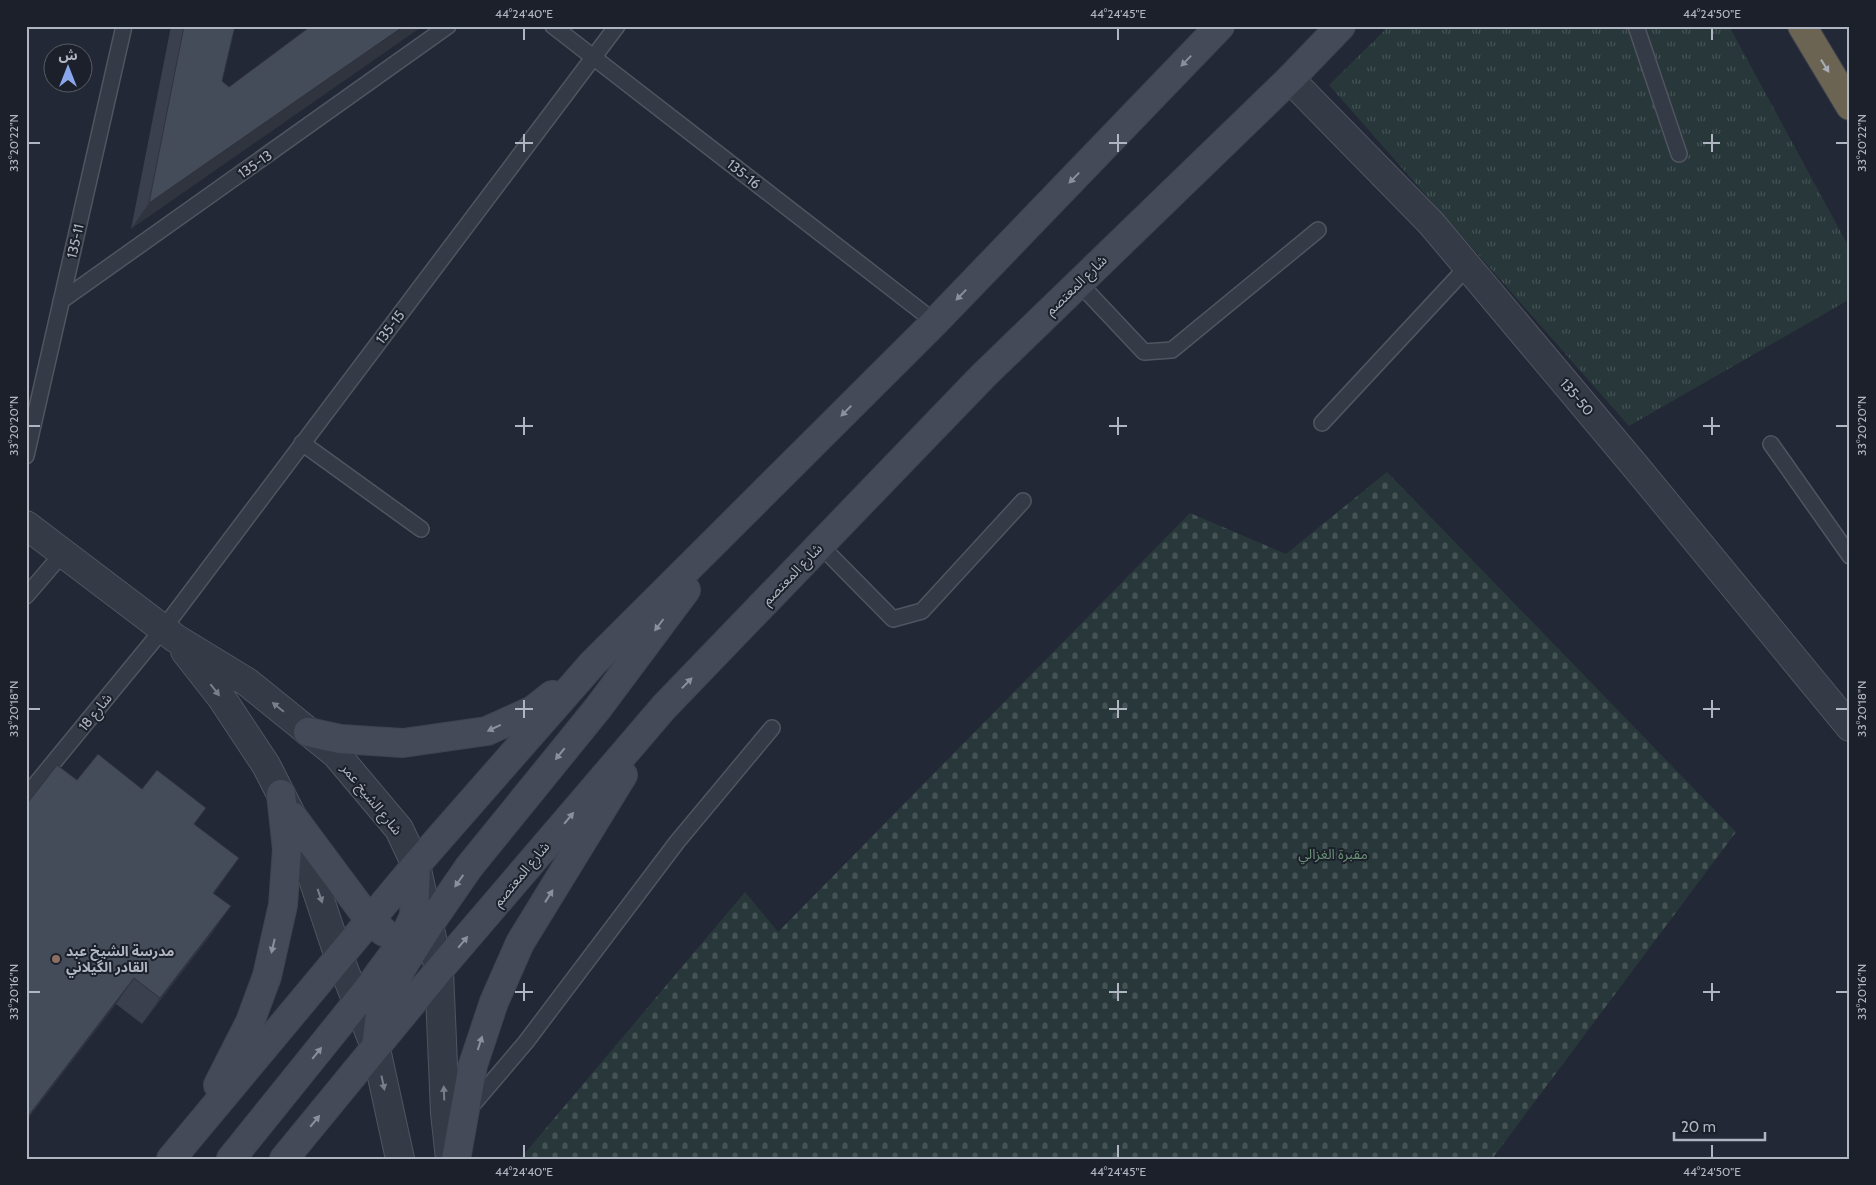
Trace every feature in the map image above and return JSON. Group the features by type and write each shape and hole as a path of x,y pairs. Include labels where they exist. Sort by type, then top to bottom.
{"highway":[{"path":"1802,26 1850,106"}],"main road":[{"path":"171,1159 416,865 593,663 935,322 1220,26"},
{"name":"شارع المعتصم","path":"284,1159 439,970 664,706 983,376 1290,79 1341,26"},
{"path":"231,1159 357,1002 429,925 469,868 598,708 740,516"},
{"path":"308,732 340,739 403,743 487,732 534,710 593,663"},
{"path":"456,1159 473,1064 494,1002 520,943 664,706"},
{"path":"286,805 370,921 439,970"},
{"path":"195,1128 250,1022 267,976 283,905 287,849 286,805"},
{"path":"376,1049 380,1015 400,969 414,916 416,865"}],"street":[{"name":"135-50","path":"1290,79 1431,223 1636,467 1849,726"},
{"name":"شارع الشيخ عمر","path":"26,525 169,633 248,682 336,754 399,829 416,865 439,970 445,1114 450,1159"},
{"name":"شارع الشيخ عمر","path":"169,633 226,705 266,765 286,805 339,957 376,1049 400,1159"}],"lane":[{"name":"135-11","path":"26,456 124,26"},
{"name":"135-13","path":"62,301 448,26"},
{"name":"135-16","path":"553,26 935,322"},
{"name":"135-15","path":"169,633 302,443 617,26"},
{"path":"1636,26 1679,154"},
{"path":"1079,283 1144,352 1172,350 1318,230"},
{"path":"1322,423 1468,266"},
{"path":"302,443 421,529"},
{"path":"1771,444 1850,556"},
{"path":"820,544 893,619 922,611 1023,501"},
{"path":"26,596 63,553"},
{"name":"شارع 18","path":"26,796 169,633"},
{"path":"462,1117 526,1042 677,842 772,728"}],"green space":[{"path":"1389,26 1729,26 1850,249 1850,299 1629,426 1329,85"},
{"name":"مقبرة الغزالي","path":"1387,472 1736,832 1492,1159 520,1159 745,892 778,932 1190,513 1286,554"}],"building":[{"path":"184,26 235,26 222,81 229,87 311,26 404,26 149,203"},
{"path":"98,754 142,789 157,770 206,808 194,824 239,858 213,893 231,906 160,998 134,978 26,1119 26,805 57,765 77,780"}],"place":[{"name":"مدرسة الشيخ عبد القادر الگيلاني","path":"56,959"}]}
